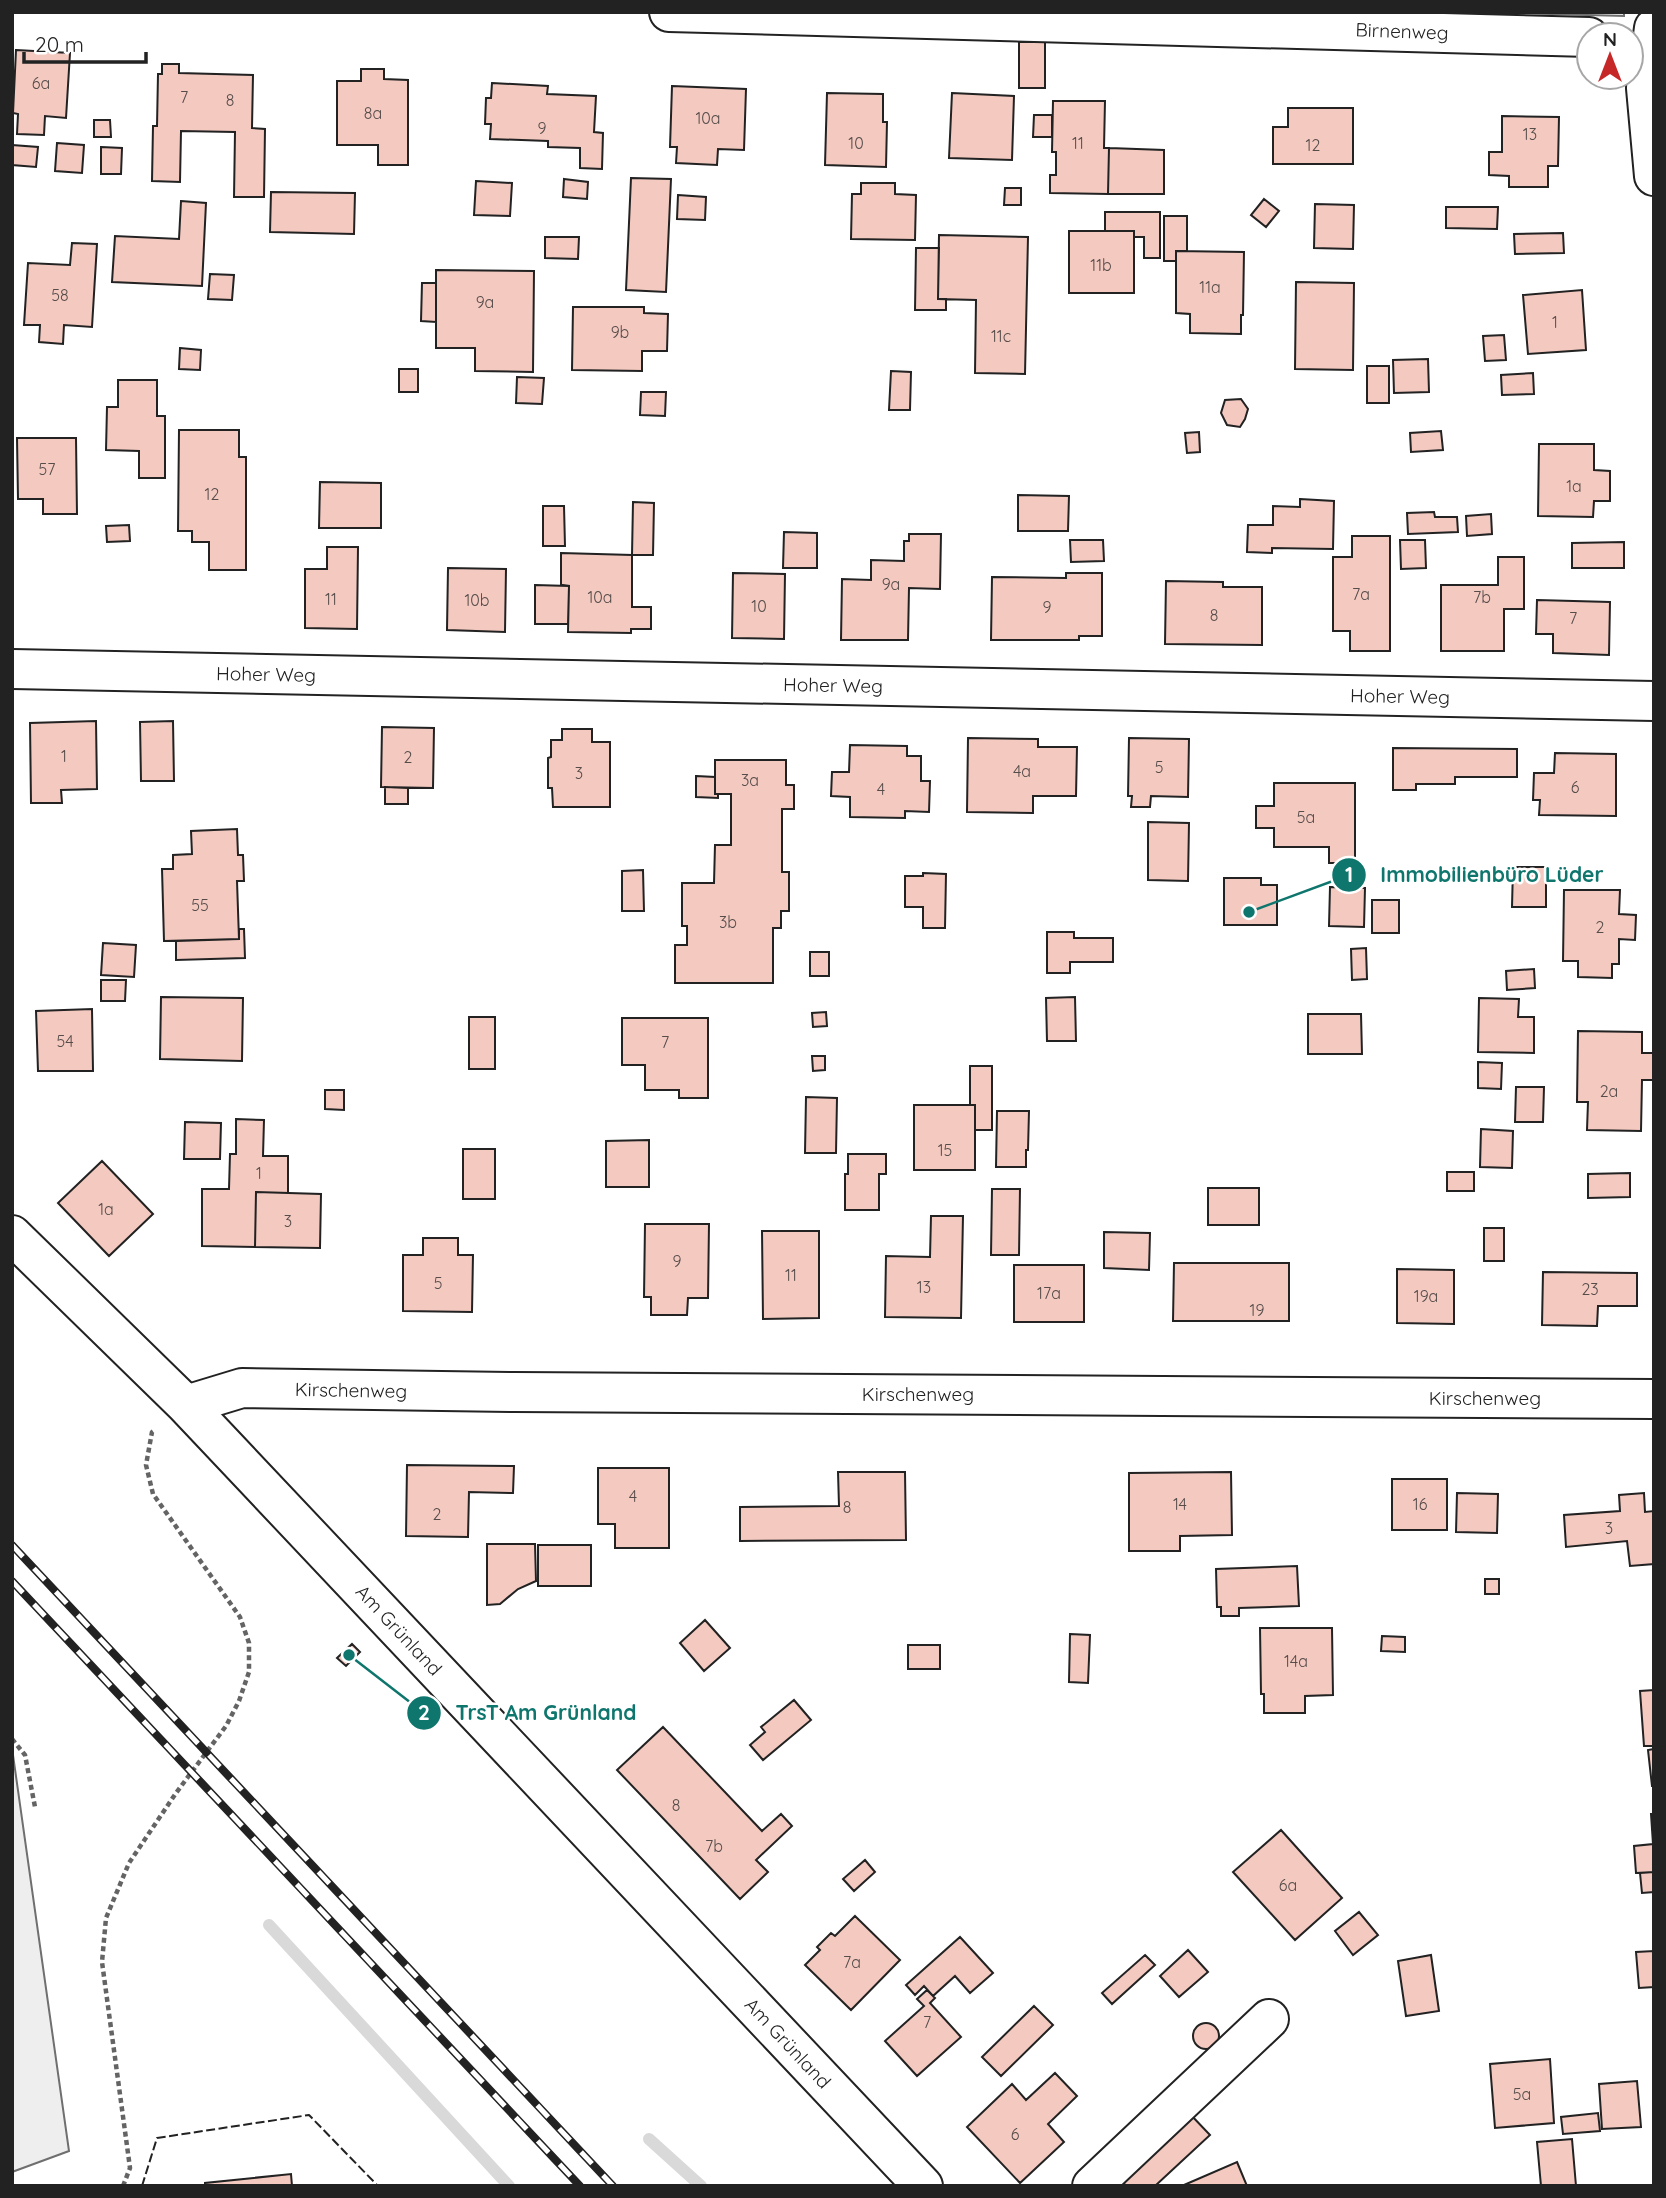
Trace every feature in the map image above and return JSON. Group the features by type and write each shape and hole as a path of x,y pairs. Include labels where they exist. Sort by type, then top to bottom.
{"street":[{"name":"Birnenweg","path":"669,12 1575,37"},
{"path":"1648,36 1646,88 1654,176"},
{"name":"Hoher Weg","path":"12,669 1654,701"},
{"name":"Am Grünland","path":"12,1235 186,1405 923,2186"},
{"name":"Kirschenweg","path":"186,1405 243,1388 1654,1399"},
{"path":"1092,2186 1269,2018"}],"path":[{"path":"122,2186 130,2168 102,1962 106,1918 129,1863 226,1726 239,1701 249,1672 249,1643 240,1618 153,1494 146,1465 152,1432 186,1405"},
{"path":"12,1739 25,1755 35,1807"}],"shaded area":[{"path":"1474,12 1624,12 1624,16"},
{"path":"12,1748 69,2151 12,2172"}],"building":[{"path":"1019,42 1045,42 1045,88 1019,88"},
{"path":"16,50 70,53 66,118 45,116 44,135 17,134 18,114 13,113"},
{"path":"162,64 179,64 179,73 253,75 252,128 265,129 264,197 234,197 235,132 181,131 180,182 152,181 153,126 157,126 158,74 162,74"},
{"path":"361,69 384,69 384,79 408,80 408,165 378,165 378,145 337,145 337,81 361,81"},
{"path":"492,83 548,86 547,94 596,96 594,132 603,133 602,169 580,168 580,148 548,147 548,141 490,139 491,124 485,124 486,98 491,98"},
{"path":"672,86 746,89 744,150 718,149 717,165 676,163 677,147 670,147"},
{"path":"827,93 883,94 883,122 887,122 886,167 825,165"},
{"path":"952,93 1014,96 1012,160 949,158"},
{"path":"1053,101 1105,101 1104,148 1109,148 1108,194 1050,193 1050,175 1056,175 1056,152 1052,152"},
{"path":"1288,108 1353,108 1353,164 1273,164 1273,127 1288,127"},
{"path":"1034,115 1052,115 1052,137 1033,137"},
{"path":"1502,116 1559,117 1558,166 1548,166 1548,187 1509,187 1509,176 1489,175 1489,152 1502,152"},
{"path":"94,120 110,120 111,137 94,137"},
{"path":"57,143 84,145 82,173 55,171"},
{"path":"12,145 38,147 36,167 12,165"},
{"path":"101,147 122,148 121,174 101,174"},
{"path":"1109,148 1164,150 1164,194 1108,194"},
{"path":"631,178 671,179 666,292 626,290"},
{"path":"564,179 588,182 587,199 563,197"},
{"path":"476,181 512,183 510,216 474,215"},
{"path":"861,183 895,183 895,194 916,195 915,240 851,239 852,194 861,194"},
{"path":"1005,188 1021,188 1021,205 1004,205"},
{"path":"271,192 355,193 354,234 270,232"},
{"path":"678,195 706,197 705,220 677,219"},
{"path":"1264,199 1279,211 1266,227 1251,215"},
{"path":"181,201 206,203 202,286 112,282 115,236 179,239"},
{"path":"1315,204 1354,205 1353,249 1314,248"},
{"path":"1446,207 1498,207 1497,229 1446,228"},
{"path":"1105,212 1160,212 1160,258 1144,258 1144,237 1134,237 1134,231 1105,231"},
{"path":"1164,216 1187,216 1187,251 1176,251 1176,261 1164,261"},
{"path":"1069,231 1134,231 1134,293 1069,293"},
{"path":"1563,233 1564,253 1515,254 1514,234"},
{"path":"939,235 1028,237 1025,374 975,373 976,300 938,299"},
{"path":"545,237 579,237 578,259 545,258"},
{"path":"72,243 97,244 92,327 64,325 63,344 39,342 40,325 24,325 28,263 70,265"},
{"path":"916,248 939,248 938,299 946,299 946,310 915,310"},
{"path":"1176,251 1244,252 1241,334 1190,333 1190,314 1176,313"},
{"path":"436,270 534,271 533,372 475,371 475,348 436,348"},
{"path":"210,274 234,275 232,300 208,299"},
{"path":"1296,282 1354,283 1353,370 1295,369"},
{"path":"422,283 436,283 436,322 421,321"},
{"path":"1582,290 1586,350 1528,354 1523,295"},
{"path":"573,307 644,307 644,313 668,314 667,351 642,351 642,371 572,370"},
{"path":"1504,335 1506,360 1485,361 1483,336"},
{"path":"180,348 201,350 200,370 179,369"},
{"path":"1428,359 1429,392 1394,393 1393,360"},
{"path":"1367,366 1389,366 1389,403 1367,403"},
{"path":"399,369 418,369 418,392 399,392"},
{"path":"891,371 911,372 910,410 889,410"},
{"path":"1533,373 1534,394 1502,395 1501,375"},
{"path":"517,377 544,378 542,404 516,403"},
{"path":"118,380 157,380 157,416 165,416 165,478 139,478 139,451 106,450 107,407 118,407"},
{"path":"641,392 666,392 665,416 640,415"},
{"path":"1241,399 1248,409 1245,419 1240,427 1227,425 1221,413 1225,400"},
{"path":"179,430 239,430 239,457 246,457 246,570 209,570 209,542 192,542 192,531 178,531"},
{"path":"1441,431 1443,450 1411,452 1410,433"},
{"path":"1199,432 1200,452 1187,453 1185,433"},
{"path":"17,438 76,438 77,514 43,514 43,499 18,499"},
{"path":"1539,444 1594,444 1594,470 1610,471 1610,501 1594,501 1593,517 1538,516"},
{"path":"320,482 381,483 381,528 319,528"},
{"path":"1018,495 1069,496 1068,531 1018,531"},
{"path":"1300,499 1334,501 1333,549 1272,548 1272,553 1247,552 1248,525 1273,525 1273,506 1300,507"},
{"path":"633,502 654,503 653,555 632,555"},
{"path":"543,506 564,506 565,546 543,546"},
{"path":"1434,512 1435,517 1457,517 1458,532 1408,534 1407,513"},
{"path":"1491,514 1492,534 1467,536 1466,516"},
{"path":"129,525 130,541 107,542 106,526"},
{"path":"784,532 817,533 817,568 783,568"},
{"path":"909,534 941,534 940,589 909,588 908,640 841,640 842,579 871,580 871,560 904,561 904,541 909,541"},
{"path":"1352,536 1390,536 1390,651 1350,651 1350,631 1333,631 1333,557 1352,557"},
{"path":"1070,540 1103,540 1104,561 1071,562"},
{"path":"1400,540 1425,540 1426,568 1401,569"},
{"path":"1624,542 1624,568 1572,568 1572,543"},
{"path":"327,547 358,547 357,629 305,628 305,569 327,569"},
{"path":"561,553 632,555 632,607 651,607 651,629 631,629 631,633 568,632 569,586 561,585"},
{"path":"1498,557 1524,557 1524,609 1504,609 1504,651 1441,651 1441,585 1498,585"},
{"path":"448,568 506,569 505,632 447,630"},
{"path":"733,573 785,574 784,639 732,638"},
{"path":"1066,573 1102,573 1102,636 1079,636 1079,640 991,640 992,577 1066,578"},
{"path":"1166,581 1223,582 1223,587 1262,587 1262,645 1165,644"},
{"path":"535,585 569,586 568,624 535,624"},
{"path":"1537,600 1610,602 1609,655 1553,653 1553,634 1536,634"},
{"path":"96,721 97,789 61,790 62,803 31,803 30,723"},
{"path":"173,721 174,781 141,781 140,722"},
{"path":"382,727 434,728 433,788 381,787"},
{"path":"562,729 592,729 592,742 610,742 610,807 553,807 552,788 548,788 548,758 551,757 551,740 562,740"},
{"path":"968,738 1038,739 1038,747 1077,747 1076,796 1033,796 1033,813 967,812"},
{"path":"1129,738 1189,739 1188,797 1151,796 1150,807 1131,807 1132,796 1128,796"},
{"path":"850,745 907,746 907,756 921,756 921,781 930,781 929,812 905,811 905,818 850,817 850,797 831,796 832,772 849,772"},
{"path":"1393,748 1517,749 1517,777 1455,777 1455,784 1416,784 1416,790 1393,790"},
{"path":"1555,753 1616,754 1616,816 1539,815 1540,800 1533,800 1534,773 1554,773"},
{"path":"715,760 786,760 786,785 794,785 794,809 782,809 782,872 789,872 789,911 781,911 781,928 773,928 773,983 675,983 675,945 687,945 687,926 682,926 682,883 714,883 715,845 731,845 731,794 715,794"},
{"path":"696,776 715,777 715,794 718,794 718,798 696,797"},
{"path":"1274,783 1355,783 1355,863 1329,863 1329,847 1274,847 1274,828 1256,828 1256,806 1274,806"},
{"path":"385,787 408,788 408,804 385,804"},
{"path":"1148,822 1189,823 1188,881 1148,880"},
{"path":"237,829 238,855 243,855 244,881 237,881 239,939 164,941 162,869 173,869 173,855 192,854 191,831"},
{"path":"1513,867 1546,867 1546,907 1512,907"},
{"path":"643,870 644,911 622,911 622,871"},
{"path":"923,873 946,874 945,928 923,928 923,907 905,907 905,876 923,876"},
{"path":"1224,878 1261,878 1261,885 1277,885 1277,925 1224,925"},
{"path":"1330,887 1365,888 1364,927 1329,926"},
{"path":"1564,890 1620,890 1619,914 1636,915 1635,940 1619,939 1619,964 1612,964 1612,978 1578,977 1578,961 1563,961"},
{"path":"1372,900 1399,900 1399,933 1372,933"},
{"path":"239,929 244,929 245,958 176,960 176,941 239,939"},
{"path":"1047,932 1074,932 1074,938 1113,938 1113,962 1070,962 1070,973 1047,973"},
{"path":"103,943 136,945 134,977 101,975"},
{"path":"1366,948 1367,979 1352,980 1351,949"},
{"path":"810,952 829,952 829,976 810,976"},
{"path":"1534,969 1535,988 1507,990 1506,971"},
{"path":"101,980 126,980 125,1001 101,1001"},
{"path":"161,997 243,998 242,1061 160,1059"},
{"path":"1075,997 1076,1041 1047,1041 1046,998"},
{"path":"1479,998 1519,999 1518,1017 1534,1017 1534,1053 1478,1052"},
{"path":"92,1009 93,1071 38,1071 36,1011"},
{"path":"826,1012 827,1026 813,1027 812,1013"},
{"path":"1308,1014 1361,1014 1362,1054 1308,1054"},
{"path":"469,1017 495,1017 495,1069 469,1069"},
{"path":"622,1018 708,1018 708,1098 679,1098 679,1090 645,1090 645,1065 622,1065"},
{"path":"1578,1031 1642,1032 1642,1053 1654,1053 1654,1080 1642,1080 1641,1131 1587,1130 1588,1102 1577,1102"},
{"path":"812,1056 825,1056 825,1070 813,1071"},
{"path":"1478,1062 1502,1063 1501,1089 1478,1088"},
{"path":"970,1066 992,1066 992,1130 975,1130 975,1105 970,1105"},
{"path":"1516,1087 1544,1087 1543,1122 1515,1122"},
{"path":"325,1090 344,1090 344,1110 325,1109"},
{"path":"806,1097 837,1098 836,1153 805,1153"},
{"path":"914,1105 975,1105 975,1170 914,1170"},
{"path":"997,1111 1029,1111 1026,1167 996,1167"},
{"path":"236,1119 264,1120 263,1156 288,1156 288,1193 256,1192 255,1247 202,1246 202,1189 229,1189 230,1154 236,1154"},
{"path":"185,1122 221,1123 220,1159 184,1159"},
{"path":"1481,1129 1513,1131 1512,1168 1480,1167"},
{"path":"649,1140 649,1187 606,1187 606,1141"},
{"path":"463,1149 495,1149 495,1199 463,1199"},
{"path":"848,1154 886,1154 886,1174 879,1174 879,1210 845,1210"},
{"path":"102,1161 153,1214 109,1256 58,1203"},
{"path":"1447,1172 1474,1172 1474,1191 1447,1191"},
{"path":"1630,1173 1630,1197 1588,1198 1588,1174"},
{"path":"1208,1188 1259,1188 1259,1225 1208,1225"},
{"path":"992,1189 1020,1189 1019,1255 991,1255"},
{"path":"256,1192 321,1194 320,1248 255,1247"},
{"path":"931,1216 963,1216 961,1318 885,1317 886,1256 930,1257"},
{"path":"645,1224 709,1224 708,1298 688,1298 687,1315 651,1315 651,1297 644,1297"},
{"path":"1484,1228 1504,1228 1504,1261 1484,1261"},
{"path":"762,1231 819,1231 819,1318 763,1319"},
{"path":"1104,1232 1150,1233 1149,1270 1104,1268"},
{"path":"423,1238 458,1238 458,1255 473,1255 472,1312 403,1311 403,1255 423,1255"},
{"path":"1174,1263 1289,1263 1289,1321 1173,1321"},
{"path":"1014,1265 1084,1265 1084,1322 1014,1322"},
{"path":"1397,1269 1454,1270 1454,1324 1397,1323"},
{"path":"1543,1272 1637,1273 1637,1306 1598,1306 1597,1326 1542,1325"},
{"path":"407,1465 514,1466 513,1493 469,1492 468,1537 406,1536"},
{"path":"598,1468 669,1468 669,1548 615,1548 615,1524 598,1524"},
{"path":"838,1472 905,1472 906,1540 740,1541 740,1507 839,1506"},
{"path":"1231,1472 1232,1535 1180,1536 1180,1551 1129,1551 1129,1473"},
{"path":"1392,1479 1447,1479 1447,1530 1392,1530"},
{"path":"1457,1493 1498,1494 1497,1533 1456,1532"},
{"path":"1644,1493 1645,1512 1654,1511 1654,1564 1630,1566 1627,1541 1566,1547 1564,1515 1620,1511 1619,1495"},
{"path":"487,1544 535,1544 536,1581 518,1589 500,1604 487,1605"},
{"path":"538,1545 591,1545 591,1586 538,1586"},
{"path":"1297,1566 1299,1606 1239,1608 1239,1616 1221,1616 1221,1607 1217,1607 1216,1569"},
{"path":"1485,1579 1499,1579 1499,1594 1485,1594"},
{"path":"705,1620 730,1648 704,1671 680,1643"},
{"path":"1260,1628 1332,1628 1333,1695 1305,1696 1305,1713 1264,1713 1264,1694 1261,1694"},
{"path":"1070,1634 1090,1635 1088,1683 1069,1682"},
{"path":"1382,1636 1405,1637 1405,1652 1381,1651"},
{"path":"352,1644 360,1652 346,1666 337,1658"},
{"path":"908,1645 940,1645 940,1669 908,1669"},
{"path":"1654,1690 1654,1746 1644,1746 1640,1691"},
{"path":"794,1700 811,1720 763,1760 750,1745 765,1732 761,1727"},
{"path":"663,1727 762,1831 781,1814 792,1826 756,1860 768,1872 740,1899 617,1770"},
{"path":"1654,1749 1654,1786 1652,1786 1648,1750"},
{"path":"1651,1814 1654,1814 1654,1872 1636,1873 1634,1846 1653,1844"},
{"path":"1281,1830 1342,1898 1295,1940 1233,1872"},
{"path":"865,1860 875,1872 854,1891 843,1879"},
{"path":"1654,1872 1654,1892 1642,1893 1640,1873"},
{"path":"1359,1912 1378,1935 1353,1955 1335,1931"},
{"path":"855,1916 900,1960 851,2010 805,1965 820,1950 817,1947 831,1933 835,1936"},
{"path":"960,1937 993,1973 970,1993 955,1976 933,1996 924,1986 915,1995 906,1985"},
{"path":"1188,1950 1208,1972 1179,1997 1160,1976"},
{"path":"1654,1951 1654,1987 1639,1988 1636,1952"},
{"path":"1145,1955 1155,1965 1112,2004 1102,1993"},
{"path":"1431,1955 1439,2011 1406,2016 1398,1961"},
{"path":"927,1990 935,1998 930,2003 961,2037 917,2076 885,2041 924,2006 917,1999"},
{"path":"1034,2006 1053,2025 1001,2076 982,2057"},
{"path":"1206,2023 1215,2027 1219,2036 1215,2045 1206,2049 1197,2045 1193,2036 1197,2027"},
{"path":"1550,2059 1554,2123 1495,2128 1490,2064"},
{"path":"1055,2073 1077,2096 1048,2124 1064,2142 1020,2183 967,2127 1012,2084 1026,2100"},
{"path":"1637,2081 1641,2127 1602,2129 1599,2084"},
{"path":"1598,2113 1600,2131 1563,2134 1561,2117"},
{"path":"1190,2114 1210,2135 1155,2186 1126,2186 1120,2179"},
{"path":"1572,2139 1576,2186 1541,2186 1537,2142"},
{"path":"1237,2162 1247,2186 1184,2185"},
{"path":"291,2174 292,2186 205,2186 205,2183"}],"waterway":[{"path":"269,1925 509,2186"},
{"path":"649,2139 701,2186"}],"railway":[{"path":"12,1545 613,2186"},
{"path":"12,1581 580,2186"}],"fence":[{"path":"142,2186 157,2138 309,2115 378,2186"}],"place":[{"name":"Immobilienbüro Lüder","path":"1249,912"},
{"name":"TrsT Am Grünland","path":"349,1655"}]}
